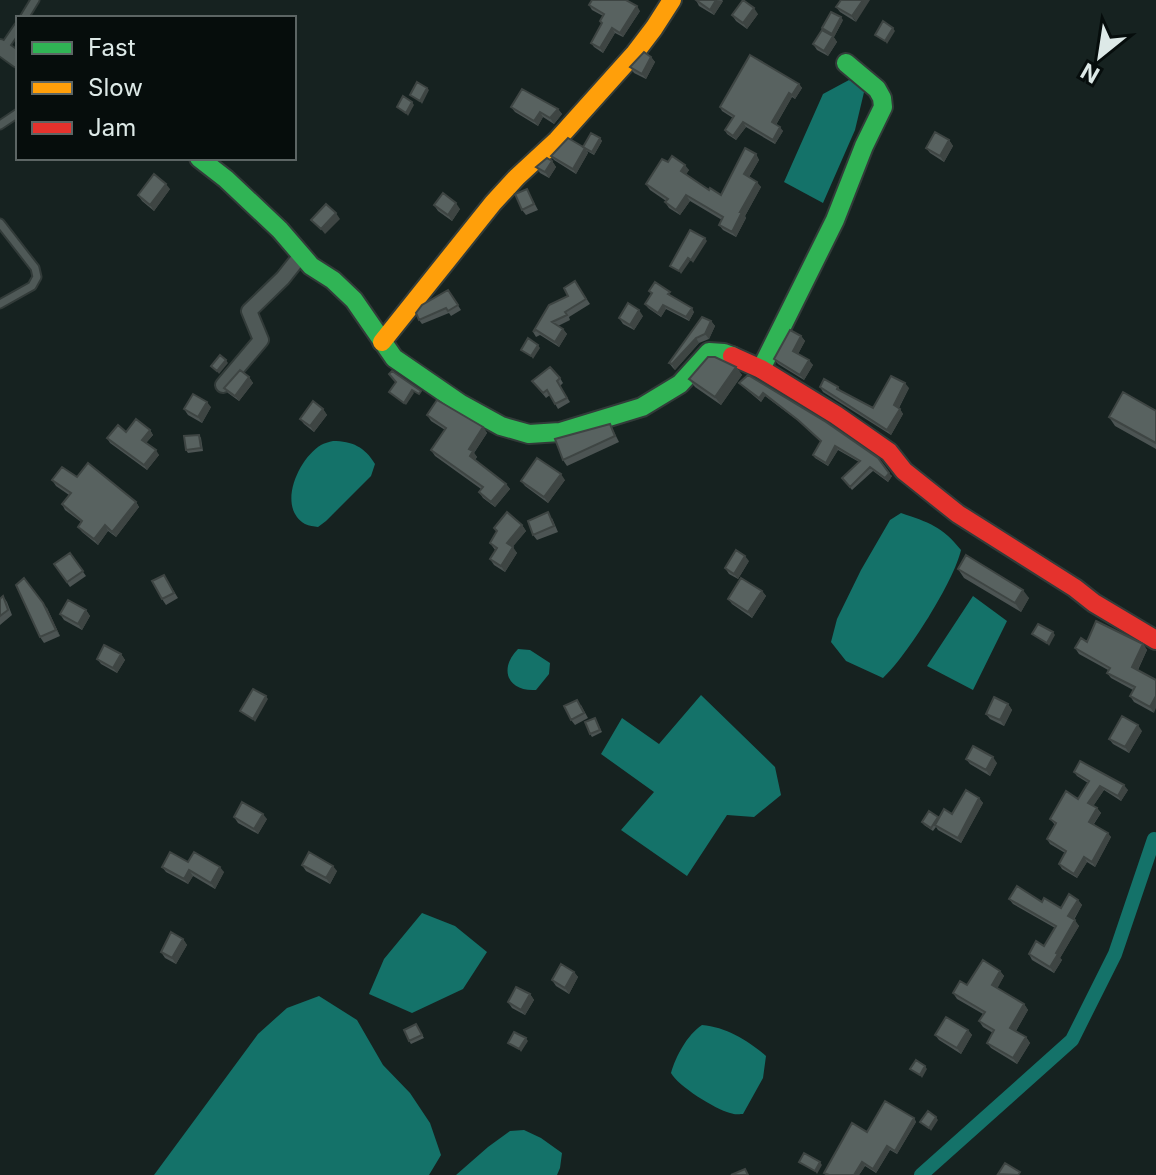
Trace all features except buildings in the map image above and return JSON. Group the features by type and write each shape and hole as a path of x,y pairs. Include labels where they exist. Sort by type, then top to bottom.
{"street":[{"path":"382,342 510,184 565,132 639,49 659,25 672,0"},
{"path":"761,369 835,220 883,107 877,89 846,63"},
{"path":"202,160 226,179 311,266 333,280 354,300 394,358 461,404 501,426 529,434 560,432 642,407 680,384 709,352 724,353 761,369 836,415 889,452 904,471 958,514 1156,640"},
{"path":"223,385 261,340 249,311 283,278 302,254"}],"lane":[{"path":"2,48 16,30"},
{"path":"0,223 35,268 37,277 32,286 0,304"}],"water":[{"path":"849,80 865,88 855,130 823,203 784,182 823,94"},
{"path":"333,441 357,446 375,464 371,476 326,521 318,527 308,525 296,516 292,506 294,483 313,451"},
{"path":"901,513 934,526 961,550 949,580 928,617 883,678 846,661 831,642 837,619 861,570 890,520"},
{"path":"973,596 1007,621 973,690 927,666"},
{"path":"518,649 530,650 550,663 549,674 536,690 519,687 509,678 508,664"},
{"path":"701,695 775,767 781,795 754,817 727,815 687,876 621,830 654,792 601,754 622,718 659,744"},
{"path":"422,913 455,926 487,952 463,989 412,1013 369,994 384,959"},
{"path":"319,996 357,1020 383,1065 410,1093 430,1123 441,1155 429,1175 154,1175 258,1034 287,1008"},
{"path":"702,1025 737,1036 766,1056 763,1078 743,1114 723,1111 707,1102 671,1073 683,1046"},
{"path":"524,1130 562,1153 557,1175 456,1175 510,1131"}],"waterway":[{"path":"921,1175 1072,1040 1115,954 1154,839"}],"traffic: fast":[{"path":"761,369 835,220 883,107 877,89 846,63"},
{"path":"202,160 280,230 311,266 333,280 354,300 394,358 461,404 501,426 529,434 560,432 642,407 680,384 709,352 732,356"}],"traffic: slow":[{"path":"382,342 493,203 557,140 635,53 672,0"}],"traffic: jam":[{"path":"732,356 761,369 836,415 889,452 904,471 958,514 1156,640"}]}
